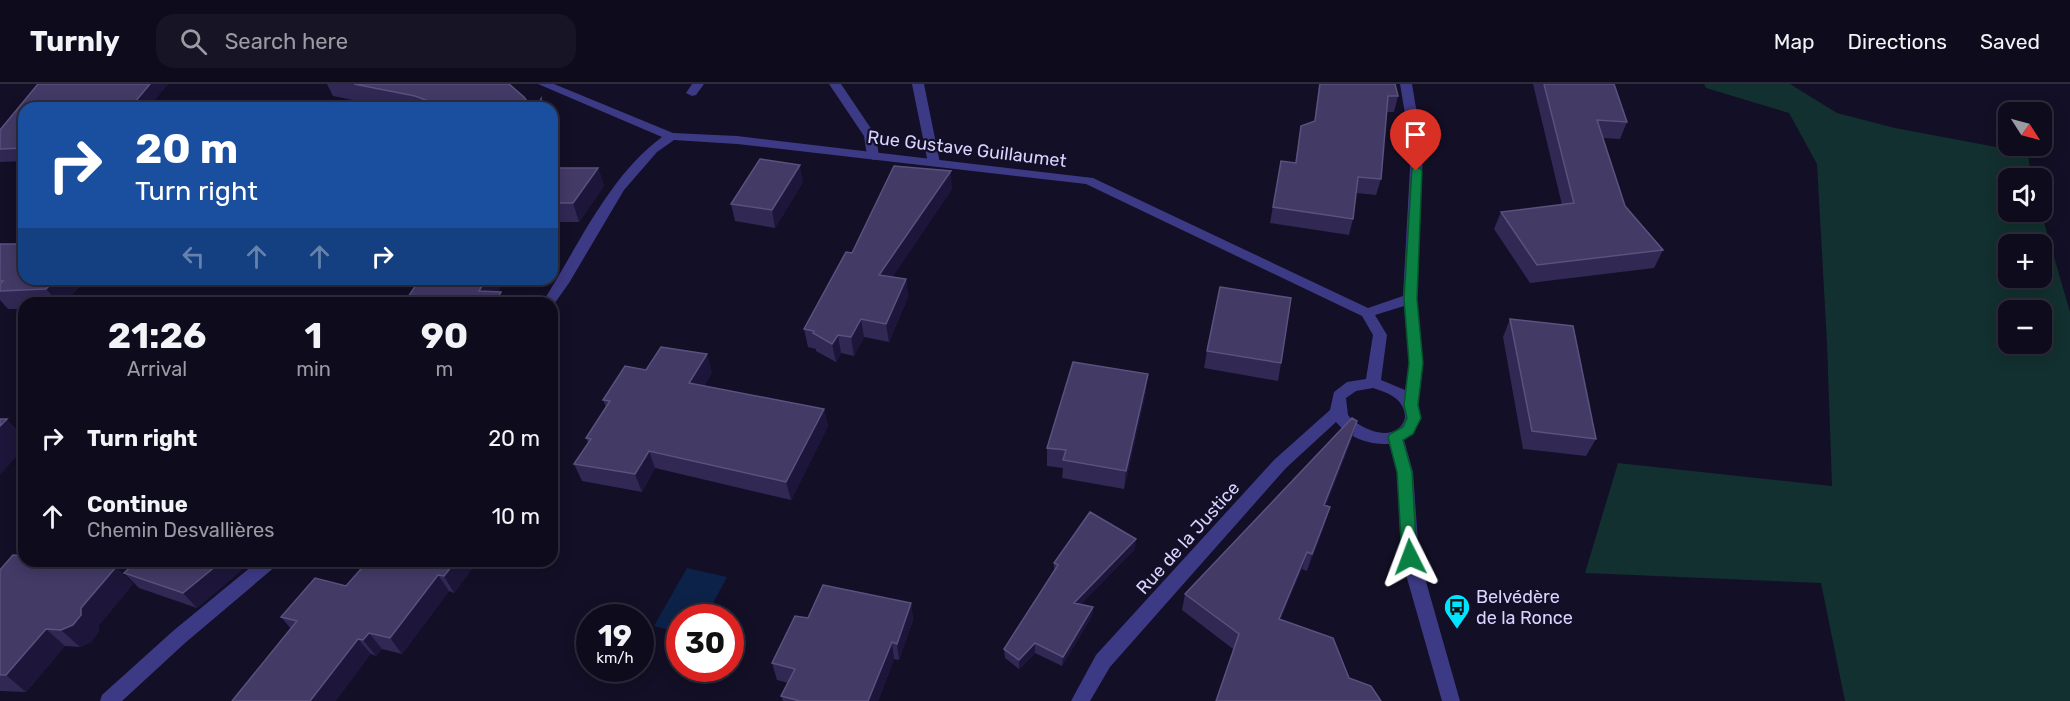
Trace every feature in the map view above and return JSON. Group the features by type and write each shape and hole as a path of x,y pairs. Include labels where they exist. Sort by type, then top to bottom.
{"street":[{"name":"Rue Gustave Guillaumet","path":"544,84 671,136 737,140 1089,181 1367,313"},
{"path":"835,84 870,136 873,156"},
{"path":"918,84 934,163"},
{"path":"1406,84 1417,150 1410,299 1416,363 1411,405 1414,418 1408,430 1395,437 1378,438 1360,434 1346,424 1338,412 1339,396 1352,386 1373,383 1395,391 1411,405"},
{"path":"553,297 611,201 653,146 671,136"},
{"path":"1373,383 1380,334 1367,313 1410,299"},
{"name":"Rue de la Justice","path":"1080,701 1103,661 1280,464 1323,423 1338,412"},
{"path":"1395,437 1405,472 1410,557 1451,701"},
{"path":"109,701 179,637 263,567"}],"green space":[{"path":"1704,84 1790,84 1837,113 1895,128 1998,147 1998,156 2028,156 2030,168 1998,168 1998,222 2044,222 2047,234 1998,234 1998,288 2052,288 2052,250 2070,312 2070,701 1845,701 1821,583 1585,573 1618,463 1832,486 1817,164 1789,113 1706,88"}],"water":[{"path":"687,568 727,577 713,604 667,604"},
{"path":"666,605 666,629 654,626"}],"building":[{"path":"38,84 150,84 135,102 23,102"},
{"path":"354,84 509,84 528,102 431,102 415,96"},
{"path":"1320,84 1395,84 1398,96 1388,96 1381,179 1358,177 1353,219 1273,207 1281,161 1296,163 1301,126 1315,121"},
{"path":"1544,84 1614,84 1627,122 1597,120 1625,206 1663,250 1537,265 1501,212 1574,203"},
{"path":"18,108 18,148 0,149 0,130"},
{"path":"760,159 800,165 772,210 731,204"},
{"path":"894,166 951,171 879,275 906,279 886,324 861,319 851,337 838,335 832,344 813,333 814,331 804,329 846,252 852,253"},
{"path":"558,168 598,168 573,203 558,203"},
{"path":"0,244 18,244 18,285 50,285 46,289 0,291 0,284 3,281 0,281"},
{"path":"416,285 482,285 479,291 501,292 498,297 408,297"},
{"path":"1220,287 1291,298 1281,363 1207,351"},
{"path":"1510,319 1573,326 1596,439 1532,431"},
{"path":"661,347 707,354 689,383 824,409 786,482 649,451 635,474 574,464 591,439 586,438 610,401 603,400 625,366 646,370"},
{"path":"1073,362 1148,374 1126,471 1063,460 1066,450 1047,448"},
{"path":"1352,418 1357,421 1324,505 1330,507 1312,554 1307,552 1279,619 1333,638 1349,678 1371,686 1381,701 1216,701 1239,634 1185,594"},
{"path":"0,419 7,419 0,426"},
{"path":"1090,512 1136,539 1074,603 1093,607 1063,657 1035,643 1019,660 1004,649 1058,565 1054,563"},
{"path":"13,555 18,555 18,567 116,567 81,608 81,615 73,625 61,630 46,629 6,675 0,675 0,570"},
{"path":"130,567 215,567 183,593 124,573"},
{"path":"363,567 451,567 444,576 438,575 390,638 369,633 363,640 358,639 310,701 232,701 297,621 281,617 315,578 346,586"},
{"path":"823,585 911,603 897,644 892,642 868,701 800,701 781,696 795,669 772,663 795,616 808,618"}],"place":[{"name":"Belvédère de la Ronce","path":"1457,630"}],"route":[{"path":"1410,557 1405,472 1395,437 1408,430 1414,418 1411,405 1416,363 1410,299 1416,171"}]}
